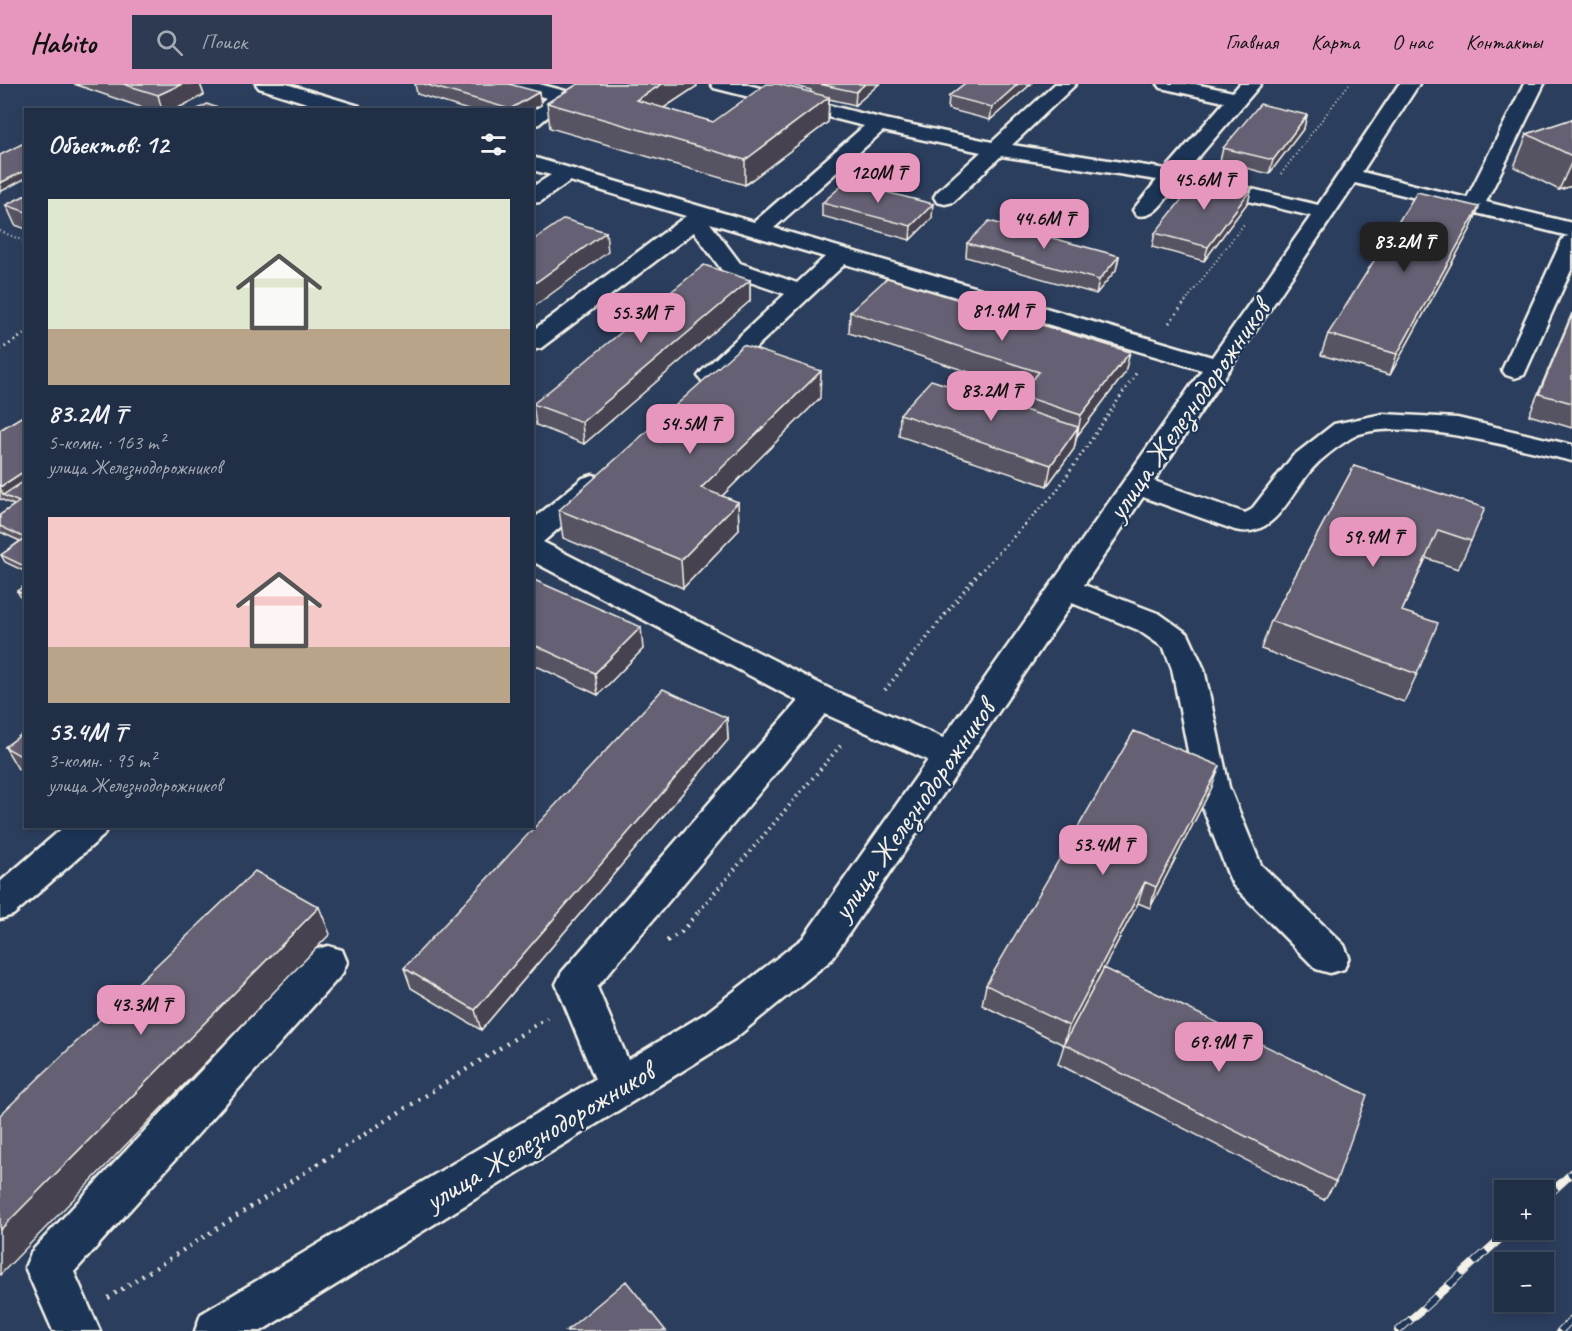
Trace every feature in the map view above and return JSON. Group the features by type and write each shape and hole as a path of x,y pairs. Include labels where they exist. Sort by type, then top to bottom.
{"street":[{"path":"267,84 338,108"},
{"path":"516,84 562,96"},
{"path":"534,118 581,84"},
{"path":"721,84 879,124 996,149 1172,176 1324,213"},
{"path":"945,197 1066,84"},
{"path":"1168,84 1244,92"},
{"name":"улица Железнодорожников","path":"218,1331 720,1026 817,949 1324,213 1409,84"},
{"path":"1474,206 1534,84"},
{"path":"1144,210 1244,92"},
{"path":"758,230 879,124"},
{"path":"534,164 700,216 758,230 1218,367"},
{"path":"534,196 567,174"},
{"path":"1348,175 1572,230"},
{"path":"700,216 732,268 801,292"},
{"path":"534,341 700,216"},
{"path":"1515,370 1572,242"},
{"path":"698,388 841,255"},
{"path":"1137,485 1245,523 1261,517 1303,462 1344,430 1383,422 1457,426 1572,453"},
{"path":"534,534 611,467"},
{"path":"534,550 820,698 951,756"},
{"path":"1065,589 1149,622 1177,642 1188,669 1212,787 1246,874 1330,957"},
{"path":"619,1087 576,984 820,698"},
{"path":"0,904 88,828"},
{"path":"77,1331 48,1267 328,962"}],"path":[{"path":"0,231 24,241"},
{"path":"0,350 24,334"}],"building":[{"path":"123,84 182,84 158,95"},
{"path":"424,84 509,84 539,92 512,108"},
{"path":"578,84 662,84 636,100 713,122 766,84 778,84 829,97 745,160 547,103"},
{"path":"819,84 865,84 856,92"},
{"path":"964,84 1018,84 992,107 949,96"},
{"path":"207,104 218,108 200,108"},
{"path":"1260,104 1307,115 1273,160 1223,148"},
{"path":"1572,119 1572,156 1527,134"},
{"path":"24,143 24,171 0,183 0,155"},
{"path":"1201,175 1252,188 1208,247 1155,233"},
{"path":"846,182 933,204 911,226 822,203"},
{"path":"1417,192 1479,207 1397,354 1328,334"},
{"path":"24,196 24,211 6,205"},
{"path":"564,219 606,232 534,284 534,240"},
{"path":"989,221 1119,256 1099,280 967,243"},
{"path":"704,265 750,280 582,422 534,403"},
{"path":"887,278 1130,352 1081,415 1020,395 1039,372 850,312"},
{"path":"1572,315 1572,403 1539,394"},
{"path":"743,345 821,371 701,488 738,502 681,560 559,510"},
{"path":"931,380 1078,427 1051,465 900,414"},
{"path":"24,415 24,471 0,487 0,430"},
{"path":"1354,466 1485,508 1471,541 1438,530 1402,611 1438,623 1417,674 1271,621"},
{"path":"24,481 24,538 0,526 0,515 19,502 3,495"},
{"path":"24,539 24,566 1,555"},
{"path":"534,580 641,627 595,673 534,645"},
{"path":"24,586 24,594 17,591"},
{"path":"663,689 727,718 475,1010 404,968"},
{"path":"1134,731 1220,766 1156,887 1145,882 1069,1026 986,985"},
{"path":"24,733 24,758 5,747"},
{"path":"255,871 319,907 0,1230 0,1115"},
{"path":"1104,968 1367,1095 1336,1182 1064,1044"},
{"path":"626,1281 666,1331 566,1331"}],"railway":[{"path":"1554,1190 1572,1173"},
{"path":"1398,1331 1499,1240"},
{"path":"1560,1331 1572,1319"}]}
